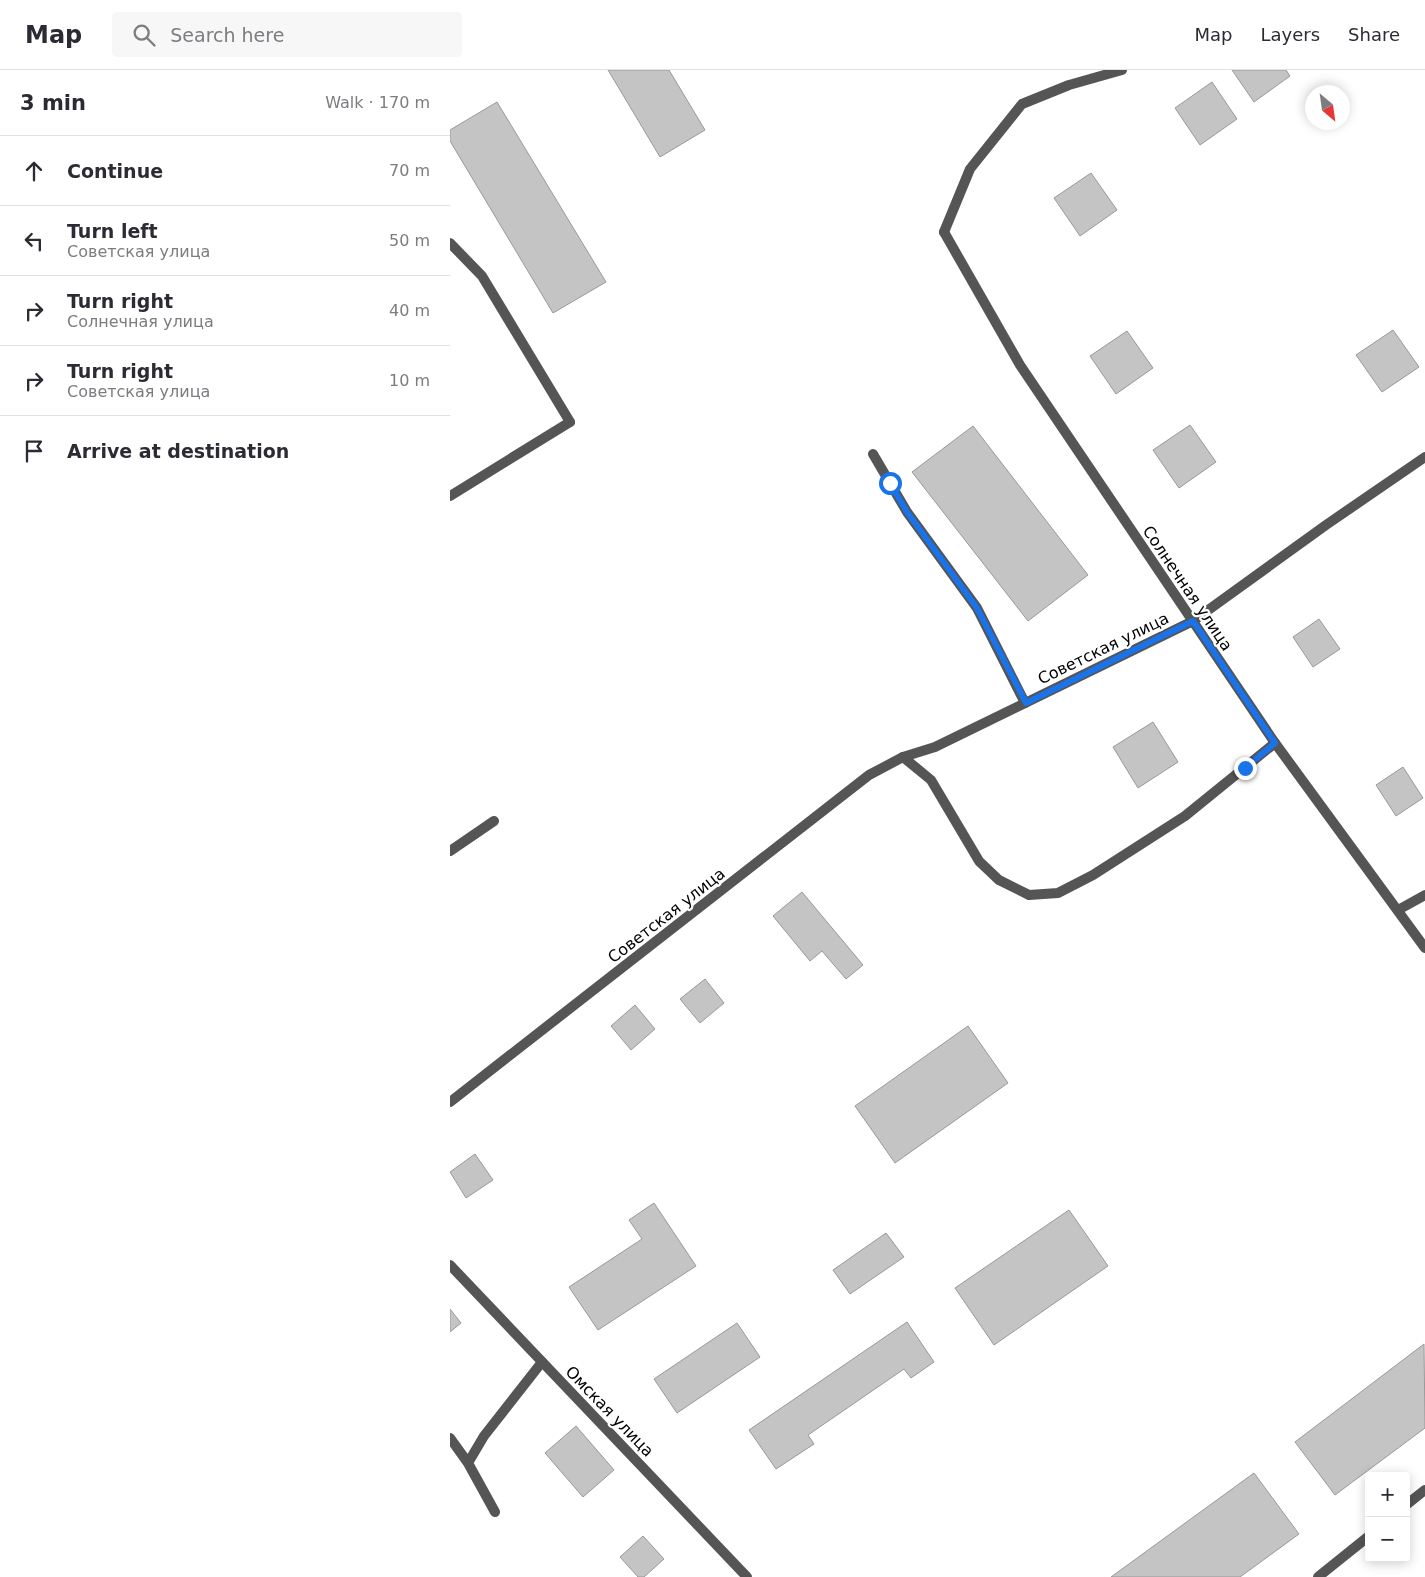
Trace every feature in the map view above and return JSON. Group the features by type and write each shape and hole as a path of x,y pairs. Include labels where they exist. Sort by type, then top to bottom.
{"street":[{"name":"Солнечная улица","path":"1122,70 1069,86 1022,104 970,169 944,232 1020,365 1275,743 1425,948"},
{"path":"450,243 482,276 570,422 450,496"},
{"path":"873,454 907,512 977,608 1026,703"},
{"name":"Советская улица","path":"450,1102 869,775 904,757 935,747 1193,621 1326,524 1425,457"},
{"path":"904,757 931,780 979,861 999,880 1029,895 1058,892 1093,875 1184,816 1275,743"},
{"path":"450,851 494,821"},
{"path":"1398,910 1425,895"},
{"name":"Омская улица","path":"450,1265 747,1577"},
{"path":"468,1463 484,1436 542,1362"},
{"path":"450,1438 468,1463 495,1512"},
{"path":"1410,1502 1425,1490"},
{"path":"1318,1577 1365,1539"}],"building":[{"path":"608,70 669,70 705,130 660,157"},
{"path":"1232,70 1286,70 1290,76 1254,102"},
{"path":"1212,82 1237,119 1200,145 1175,108"},
{"path":"497,102 606,282 553,313 450,141 450,130"},
{"path":"1091,173 1117,210 1080,236 1054,198"},
{"path":"1393,330 1419,367 1382,392 1356,355"},
{"path":"1127,331 1153,368 1116,394 1090,356"},
{"path":"1190,425 1216,462 1179,488 1153,450"},
{"path":"973,426 1088,575 1028,621 912,472"},
{"path":"1319,619 1340,649 1313,667 1293,637"},
{"path":"1153,722 1178,762 1138,788 1113,747"},
{"path":"1403,767 1423,798 1396,816 1376,785"},
{"path":"802,892 863,965 846,979 822,951 810,961 773,916"},
{"path":"705,979 724,1003 700,1023 680,999"},
{"path":"635,1005 655,1029 631,1050 611,1026"},
{"path":"968,1026 1008,1083 895,1163 855,1106"},
{"path":"475,1154 493,1180 466,1198 450,1172"},
{"path":"654,1203 696,1266 598,1330 569,1287 642,1239 629,1220"},
{"path":"1069,1210 1108,1266 994,1345 955,1288"},
{"path":"886,1233 904,1257 850,1294 833,1270"},
{"path":"450,1309 461,1323 450,1332"},
{"path":"907,1322 934,1362 911,1378 904,1369 808,1435 814,1444 776,1469 749,1430"},
{"path":"737,1323 760,1357 677,1413 654,1379"},
{"path":"1424,1344 1425,1428 1335,1495 1295,1442"},
{"path":"576,1426 614,1470 583,1497 545,1453"},
{"path":"1254,1473 1299,1534 1240,1577 1111,1577"},
{"path":"643,1536 664,1559 644,1577 638,1577 620,1557"}],"route":[{"path":"890,483 907,512 977,608 1026,703 1193,621 1275,743 1245,768"}]}
